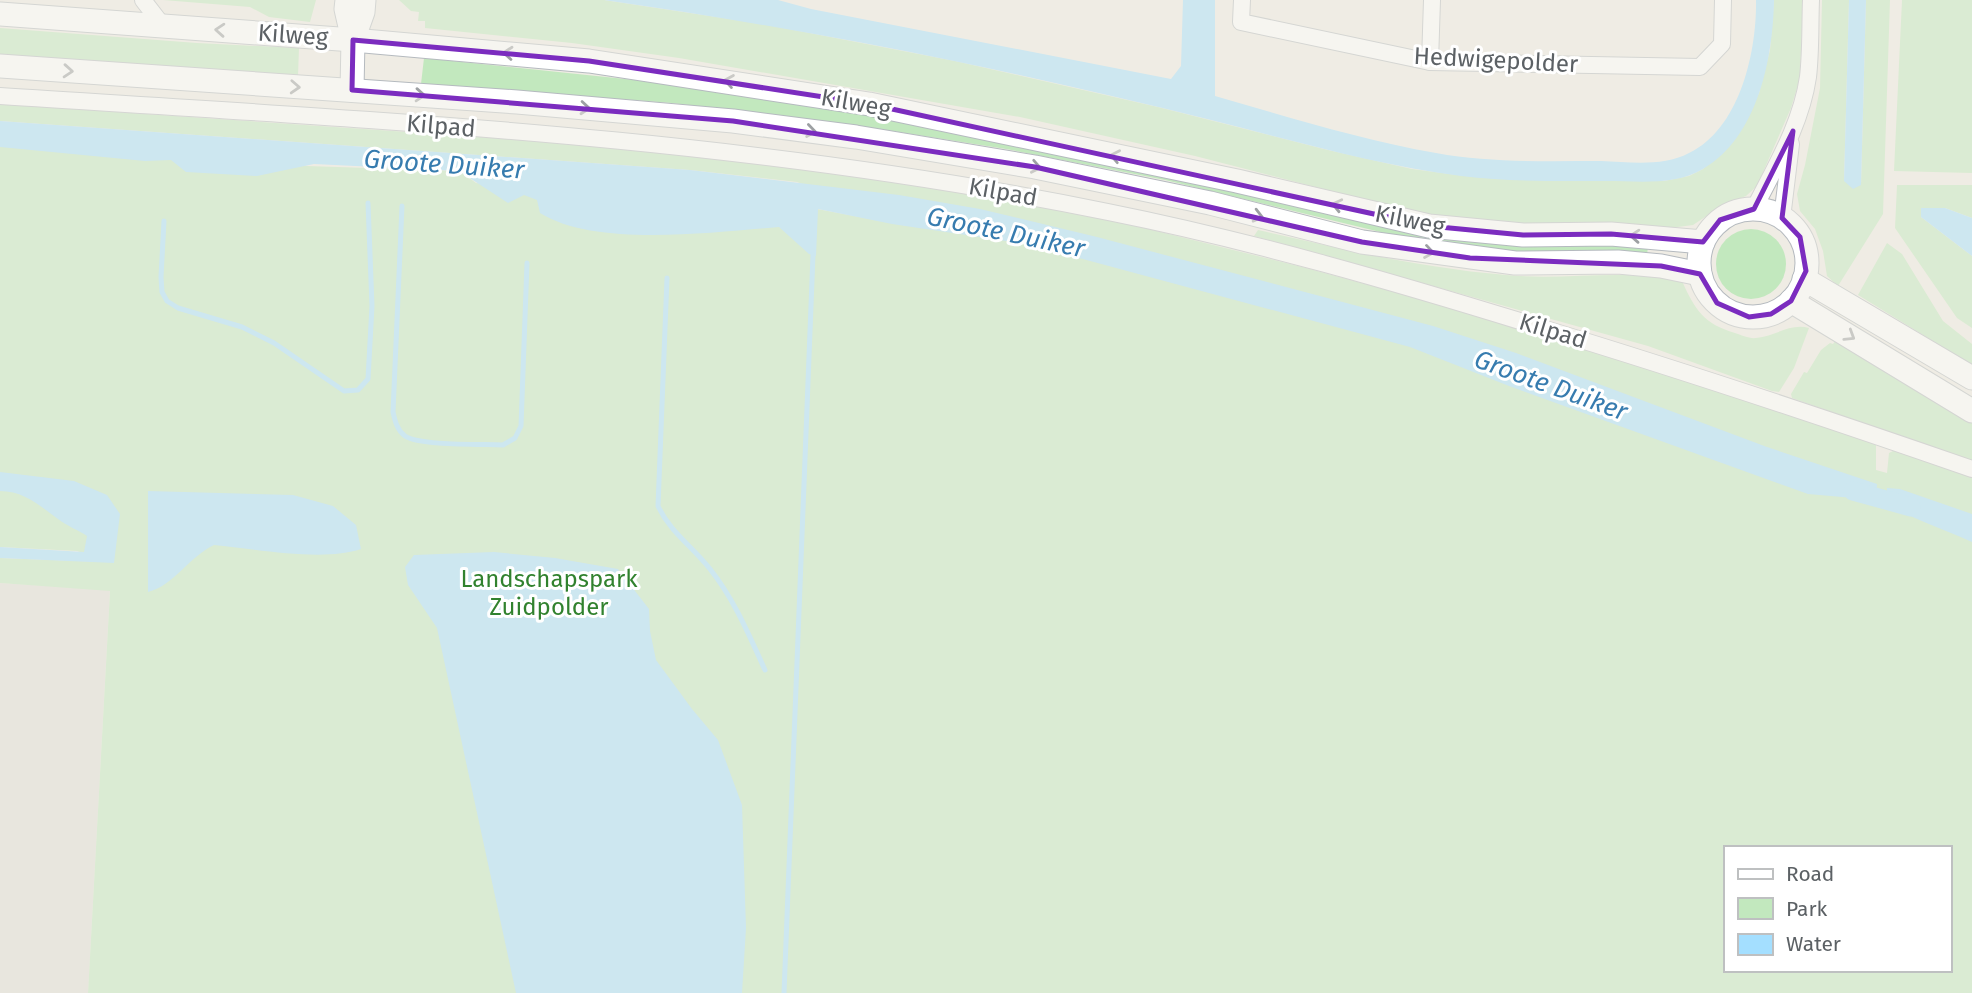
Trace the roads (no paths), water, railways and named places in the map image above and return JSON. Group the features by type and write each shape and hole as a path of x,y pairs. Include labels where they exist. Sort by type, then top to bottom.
{"main road":[{"path":"347,0 346,9 353,40 352,90"},
{"path":"353,40 363,12 364,0"},
{"name":"Kilweg","path":"0,14 353,40 589,61 869,104 1237,181 1429,226 1522,235 1611,234 1703,242"},
{"name":"Kilweg","path":"0,66 352,90 733,121 856,137 1035,167 1210,204 1362,242 1515,263 1618,262 1661,266 1700,274"},
{"path":"1754,209 1764,210 1782,218 1795,230 1804,245 1807,262 1804,279 1791,301 1772,314 1749,317 1737,315 1709,295 1700,274 1700,252 1703,242 1720,220 1736,212 1754,209"},
{"path":"1804,279 1972,378"},
{"path":"1791,301 1972,411"}],"street":[{"path":"143,0 163,26"},
{"name":"Hedwigepolder","path":"1242,0 1241,22 1430,62 1700,67 1722,44 1723,0"},
{"path":"1430,62 1432,0"},
{"path":"1782,218 1793,131 1808,77 1811,0"},
{"name":"Kilpad","path":"0,96 376,120 706,149 850,167 1099,210 1328,265 1470,306 1780,402 1972,469"},
{"path":"1754,209 1793,131"}],"water":[{"path":"604,0 778,0 811,9 1171,79 1181,66 1183,0 1215,0 1215,96 1353,135 1456,156 1518,161 1646,163 1689,153 1707,142 1721,126 1733,107 1749,64 1756,20 1756,0 1774,0 1766,71 1749,117 1737,137 1722,155 1703,169 1680,178 1643,182 1479,178 1398,166 1147,104 954,61 780,28"},
{"path":"1849,0 1866,0 1861,185 1853,189 1844,181"},
{"path":"0,121 690,170 899,195 980,209 1097,237 1433,326 1516,353 1767,447 1877,484 1876,500 1808,494 1509,386 1410,347 1027,244 892,224 818,209 816,256 809,254 779,227 656,235 592,231 564,224 540,213 537,200 524,195 508,203 459,171 314,164 257,176 186,172 171,160 145,161 0,147"},
{"path":"1921,208 1945,208 1972,218 1972,256 1921,217"},
{"path":"0,472 74,481 107,495 120,514 114,563 0,558 0,547 84,552 87,536 24,496 0,491"},
{"path":"1887,488 1900,489 1972,514 1972,542 1887,503"},
{"path":"148,491 293,495 333,506 356,525 361,549 346,553 309,555 214,545 165,584 148,592"},
{"path":"494,552 555,558 618,569 649,609 656,660 718,740 742,805 746,928 742,993 516,993 437,628 408,585 405,567 414,555"}],"waterway":[{"path":"164,221 161,277 162,292 167,301 178,308 242,327 274,343 344,391 358,390 368,379 372,306 368,203"},
{"path":"402,206 393,412 398,428 405,436 437,443 503,445 515,438 521,426 527,263"},
{"path":"784,993 813,255"},
{"path":"667,278 658,506 669,524 719,581 765,670"},
{"name":"Groote Duiker","path":"1853,491 1911,507"}],"park label":[{"name":"Landschapspark Zuidpolder","path":"549,593"}]}
